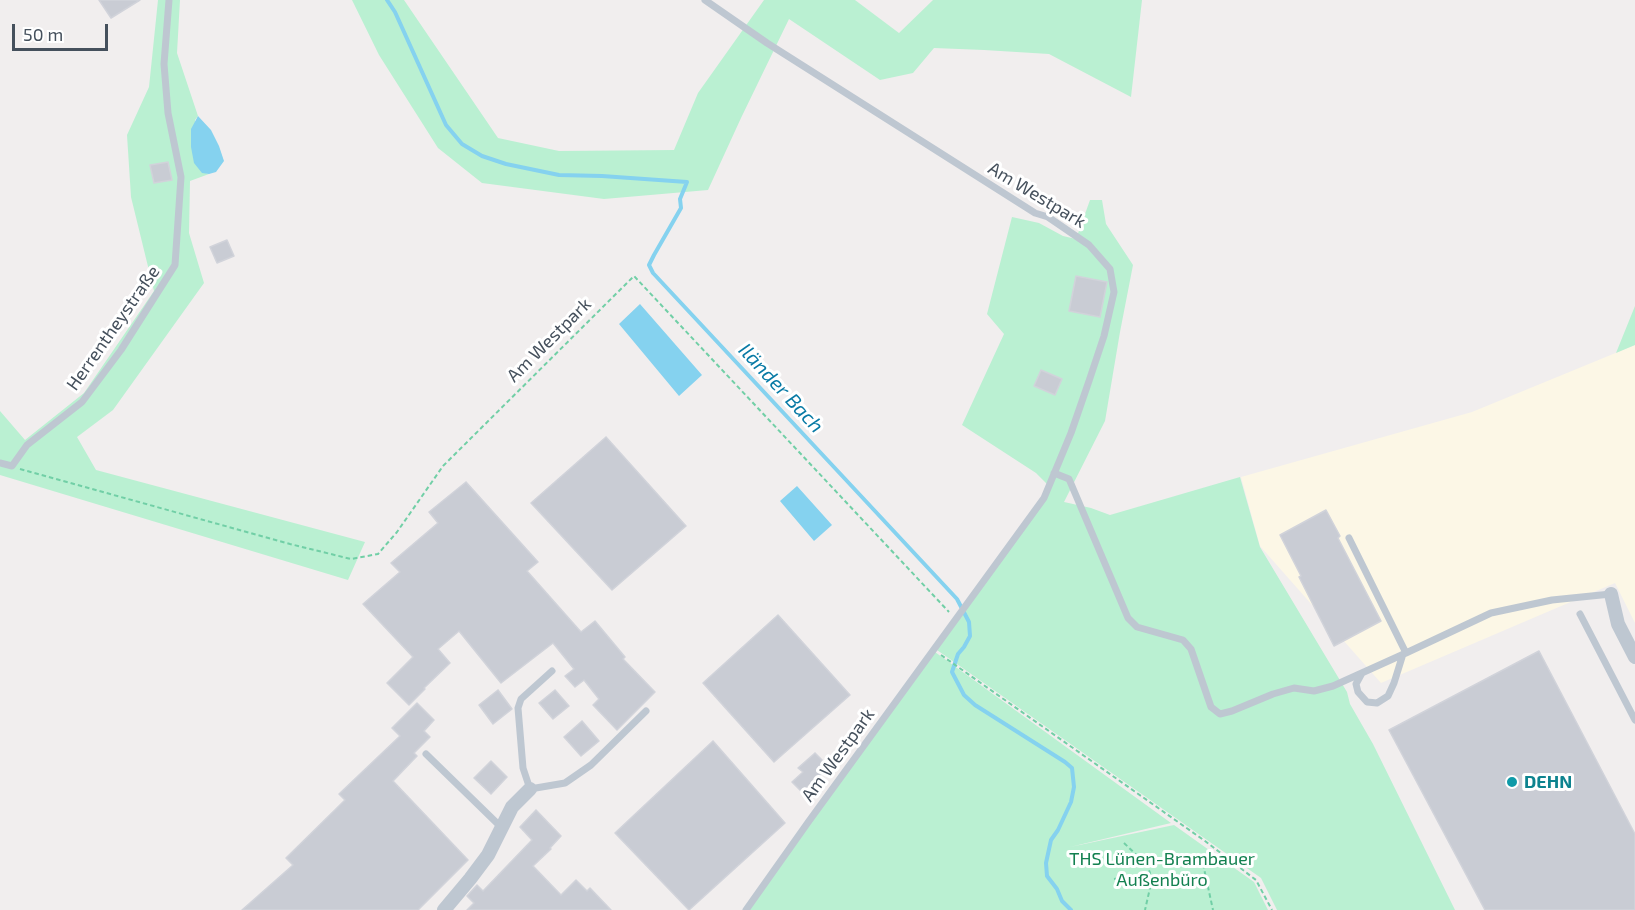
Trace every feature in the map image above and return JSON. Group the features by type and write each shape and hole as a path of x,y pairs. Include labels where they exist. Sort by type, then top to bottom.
{"street":[{"path":"1611,594 1618,624 1635,657"},
{"path":"444,910 488,855 512,807 530,789"}],"lane":[{"name":"Herrentheystraße","path":"12,466 27,445 82,402 121,350 175,265 181,177 168,113 164,64 170,0"},
{"name":"Am Westpark","path":"705,0 767,43 1035,213 1048,217 1089,245 1110,269 1114,292 1104,336 1071,433 1044,498 746,910"},
{"path":"0,463 12,466"},
{"path":"1054,474 1069,479 1128,618 1137,627 1183,640 1191,649 1211,707 1220,714 1294,688 1314,691 1333,686 1491,613 1552,600 1611,594"},
{"path":"1349,538 1404,653 1388,696 1377,703 1367,702 1358,692 1356,684 1362,673"},
{"path":"1580,614 1635,720"},
{"path":"552,671 521,699 519,708 523,768 530,789 565,783 591,765 646,711"},
{"path":"426,754 502,828"}],"path":[{"name":"Am Westpark","path":"12,466 351,559 378,554 397,532 443,466 634,276 956,618"},
{"path":"934,650 1205,841 1256,880 1272,910"},
{"path":"1124,843 1147,865 1150,873 1150,888 1145,910"},
{"path":"1203,864 1213,910"},
{"path":"1114,879 1150,873"}],"shaded area":[{"path":"1635,345 1635,623 1615,583 1381,683 1260,546 1241,477 1472,412"}],"green space":[{"path":"158,0 180,0 177,53 198,116 195,120 202,172 209,174 190,181 189,233 204,283 113,410 77,437 96,470 365,542 348,580 0,475 0,411 25,440 84,393 154,291 131,197 127,135 149,87"},
{"path":"352,0 404,0 498,138 559,151 674,150 698,93 764,0 855,0 899,33 933,0 1142,0 1131,97 1049,54 934,48 913,73 880,80 789,19 708,190 604,199 482,183 438,148 379,55"},
{"path":"1090,200 1102,200 1106,224 1133,265 1105,421 1064,502 1110,515 1240,477 1260,547 1347,692 1350,704 1373,744 1455,910 1277,910 1261,878 937,650 1050,487 1036,473 962,425 1004,334 987,314 1012,217 1039,223 1063,236 1076,239"},
{"path":"1635,306 1635,345 1616,353"},
{"name":"THS Lünen-Brambauer Außenbüro","path":"935,652 1171,823 1070,847 1174,825 1254,882 1268,910 747,910"}],"water":[{"path":"198,116 211,130 224,161 216,172 209,174 202,173 194,163 191,129"},
{"path":"640,304 702,375 679,396 619,324"},
{"path":"797,486 832,525 814,541 780,501"}],"building":[{"path":"99,0 140,0 111,18"},
{"path":"168,162 172,180 154,183 150,165"},
{"path":"227,240 234,256 217,263 210,247"},
{"path":"1076,276 1107,282 1100,317 1069,311"},
{"path":"1041,370 1062,379 1055,395 1034,386"},
{"path":"606,437 686,526 612,590 531,503"},
{"path":"466,482 538,562 527,571 581,632 595,621 625,657 623,659 655,692 617,730 593,705 599,699 584,680 575,687 565,676 574,669 553,643 501,683 459,631 438,649 450,663 409,705 387,683 413,657 363,604 400,572 391,563 438,523 429,512"},
{"path":"1326,510 1381,621 1334,646 1280,535"},
{"path":"778,615 850,695 774,762 703,683"},
{"name":"DEHN","path":"1539,651 1635,834 1635,910 1485,910 1389,730"},
{"path":"498,690 512,709 493,724 479,705"},
{"path":"555,690 569,706 553,719 539,703"},
{"path":"417,703 434,720 424,731 430,737 414,753 417,756 393,781 468,860 418,910 242,910 293,865 286,858 345,800 339,794 400,736 392,728"},
{"path":"582,721 599,741 581,756 564,737"},
{"path":"713,741 785,823 689,910 615,833"},
{"path":"815,753 829,767 802,792 792,782 803,772 798,768"},
{"path":"491,761 507,777 491,794 474,778"},
{"path":"536,810 561,836 533,866 561,895 576,880 587,891 590,888 611,910 467,910 474,903 467,896 477,885 483,891 532,840 520,827"}],"waterway":[{"name":"Iländer Bach","path":"387,0 395,12 446,125 462,144 482,156 506,164 559,175 687,182 680,199 681,208 649,265 653,273 957,599 969,622 970,636 958,654 952,672 964,695 975,705 1072,768 1074,787 1071,802 1051,840 1046,863 1047,876 1057,889 1062,901 1071,910"}],"place":[{"name":"DEHN","path":"1512,782"}]}
